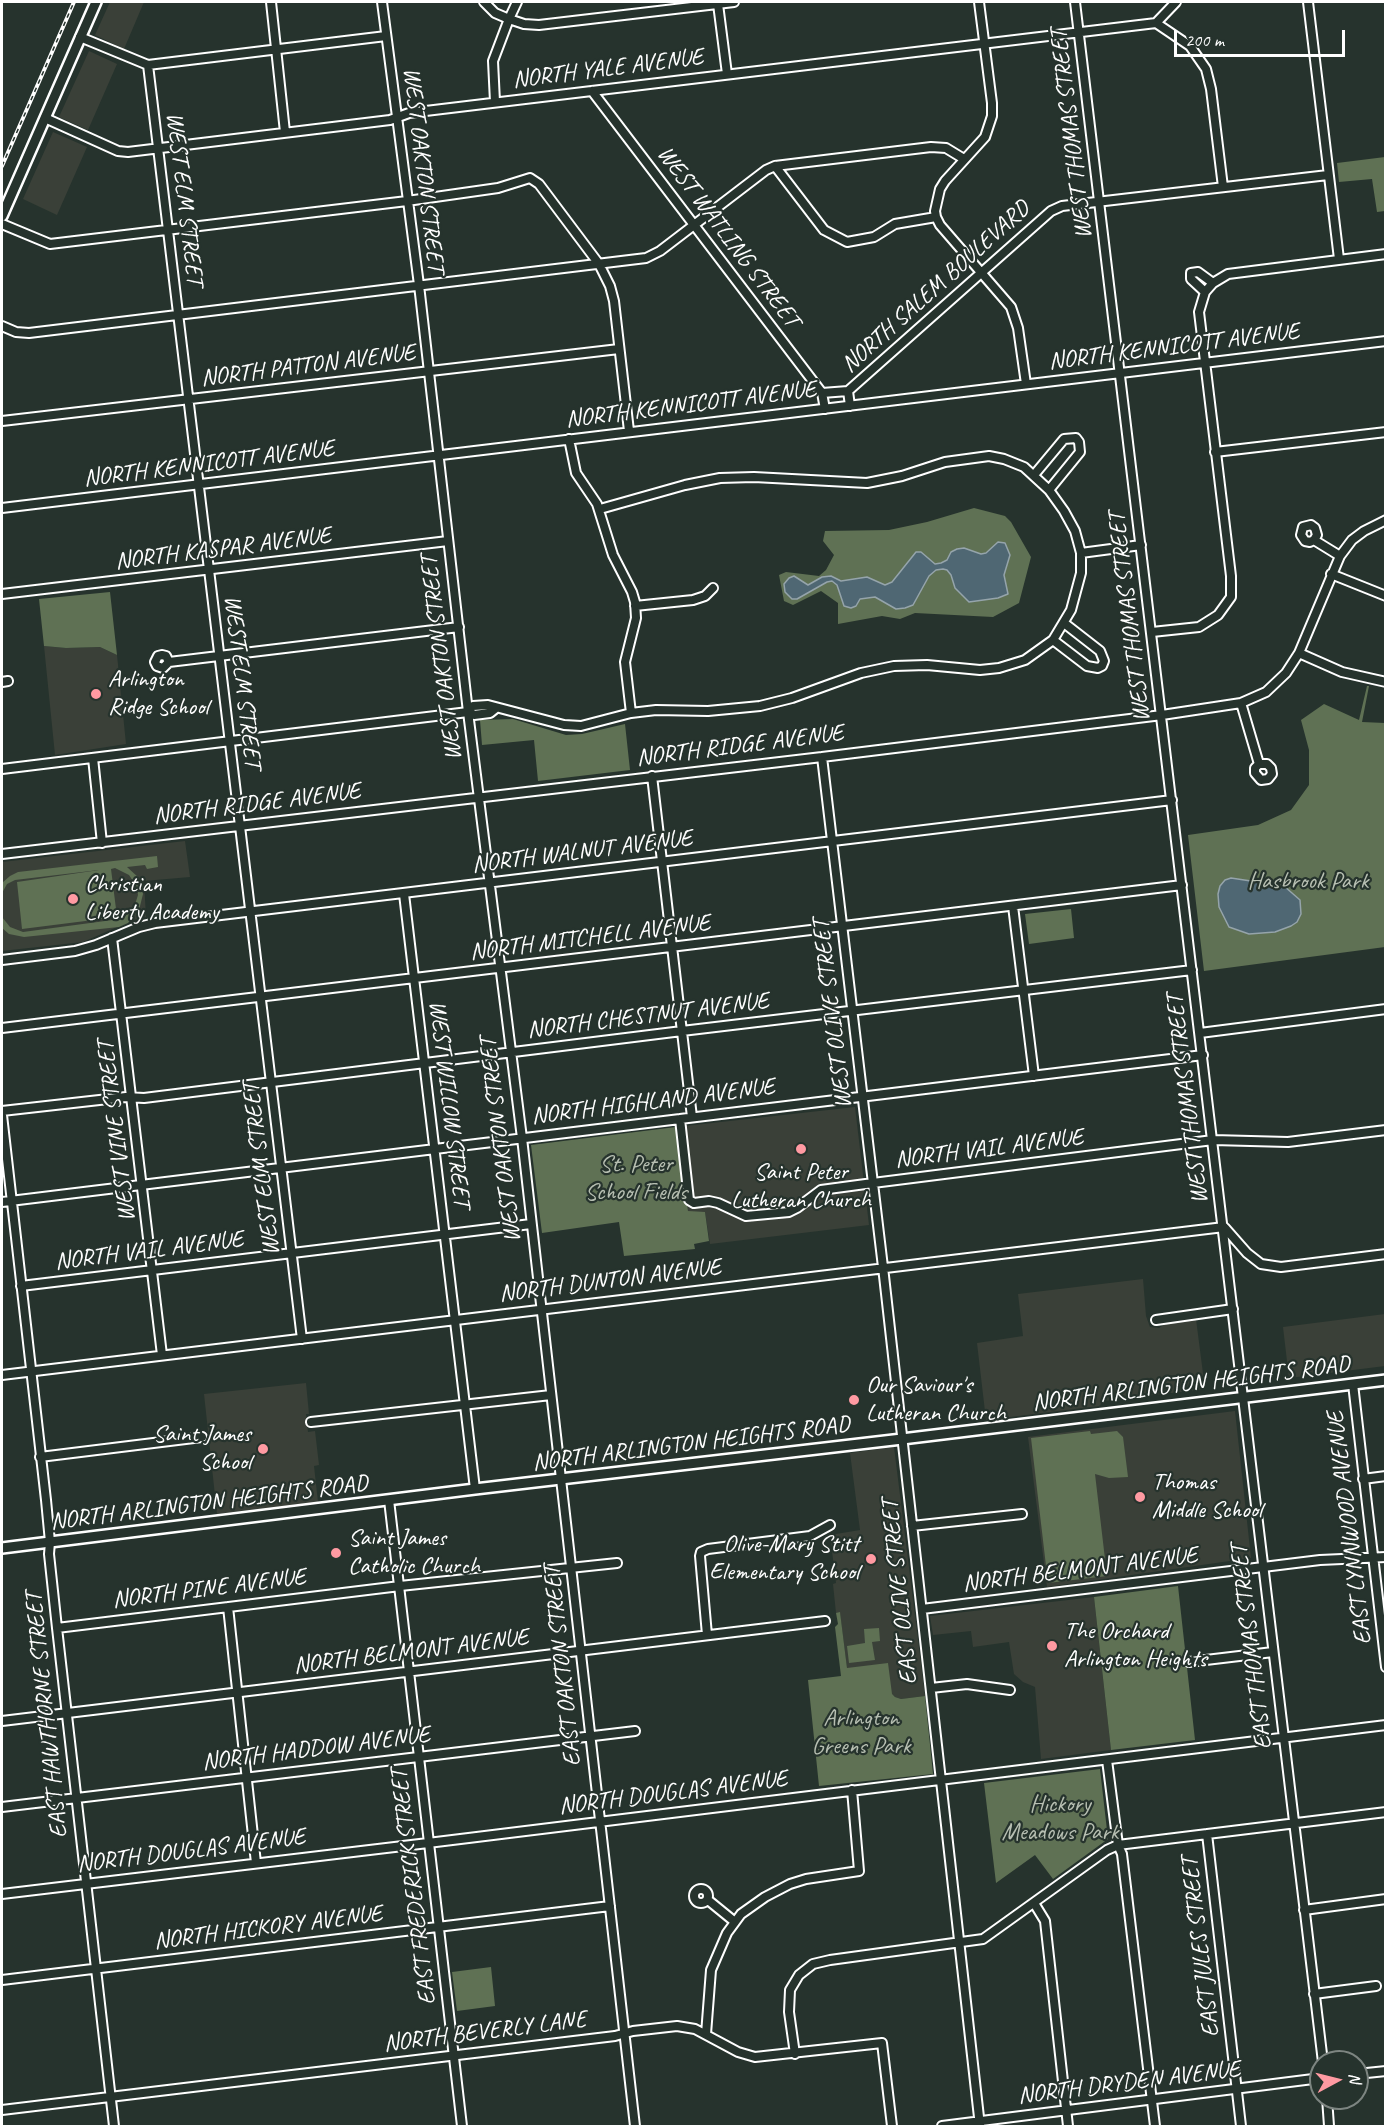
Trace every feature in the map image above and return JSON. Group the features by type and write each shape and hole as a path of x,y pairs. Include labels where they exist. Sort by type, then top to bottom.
{"main road":[{"path":"2,216 96,2"},
{"name":"NORTH ARLINGTON HEIGHTS ROAD","path":"2,1548 561,1478 1386,1380"}],"street":[{"path":"271,2 285,132"},
{"name":"WEST OAKTON STREET","path":"382,2 522,1138 540,1309"},
{"path":"484,2 495,13 509,20 539,25 735,2"},
{"path":"495,102 493,61 517,2"},
{"path":"979,2 992,116 985,136 949,175 940,189 935,211 940,225 1011,307 1018,328 1026,384"},
{"name":"WEST THOMAS STREET","path":"1075,2 1224,1227"},
{"path":"1176,2 1156,22 1190,46 1206,69 1211,89 1223,187"},
{"path":"1308,2 1339,260"},
{"path":"718,4 727,74"},
{"name":"NORTH YALE AVENUE","path":"45,118 123,152 396,118 409,113 495,102 1156,22"},
{"path":"80,37 148,65 386,36"},
{"name":"WEST ELM STREET","path":"148,65 302,1339"},
{"name":"WEST WATLING STREET","path":"592,91 822,393 825,409"},
{"path":"2,326 16,332 28,333 646,258 654,256 766,170 775,166 932,147 946,148 964,159"},
{"path":"775,166 824,230 847,242 874,237 895,224 936,217"},
{"name":"NORTH SALEM BOULEVARD","path":"850,406 848,390 1051,211 1062,206 1328,175"},
{"path":"2,224 50,244 407,201 505,187 530,178 539,184 599,264 612,293 629,431"},
{"path":"1152,632 1200,627 1218,615 1231,597 1231,576 1199,312 1205,292 1213,283 1228,274 1386,254"},
{"path":"1205,292 1191,279 1191,273 1198,272 1213,283"},
{"name":"NORTH KENNICOTT AVENUE","path":"2,508 1386,341"},
{"name":"NORTH PATTON AVENUE","path":"2,421 619,349"},
{"path":"822,393 848,390"},
{"path":"1215,452 1386,432"},
{"path":"1034,475 1064,439 1076,438 1080,452 1049,490"},
{"path":"569,439 576,472 600,509 613,555 632,592 636,618 625,662 632,713"},
{"path":"2,769 468,712 474,715 490,713 495,709 517,712 573,727 632,713 669,709 708,711 760,706 799,696 861,673 894,666 927,665 990,669 1025,660 1053,640 1064,623 1078,586 1081,553 1070,521 1049,490 1034,475 1024,467 1004,459 977,457 945,462 902,476 867,483 754,477 720,478 685,485 600,509"},
{"name":"NORTH RIDGE AVENUE","path":"2,854 822,757 1162,715 1241,703 1275,686 1286,673 1299,653 1340,556 1352,540 1386,520"},
{"path":"1314,540 1340,556"},
{"name":"NORTH KASPAR AVENUE","path":"2,594 448,541"},
{"path":"1081,553 1141,545"},
{"path":"1331,574 1386,596"},
{"path":"635,606 693,600 705,596 713,588"},
{"path":"1053,640 1087,666 1098,668 1102,666 1104,661 1100,651 1064,623"},
{"path":"168,662 459,627"},
{"path":"1299,653 1342,672 1386,682"},
{"path":"1241,703 1259,764"},
{"name":"WEST OLIVE STREET","path":"822,757 883,1267"},
{"path":"93,758 102,843"},
{"path":"652,776 692,1117"},
{"name":"NORTH WALNUT AVENUE","path":"2,960 75,951 155,923 1172,800"},
{"name":"NORTH MITCHELL AVENUE","path":"2,1028 1182,885"},
{"name":"WEST WILLOW STREET","path":"404,894 475,1489"},
{"path":"1013,906 1034,1076"},
{"name":"WEST VINE STREET","path":"112,938 123,1013 162,1355"},
{"name":"NORTH CHESTNUT AVENUE","path":"2,1113 126,1097 144,1098 1192,970"},
{"path":"1200,1032 1386,1009"},
{"name":"NORTH HIGHLAND AVENUE","path":"2,1202 1203,1055"},
{"name":"EAST HAWTHORNE STREET","path":"2,1113 50,1542 49,1554 66,1712 114,2127"},
{"name":"NORTH VAIL AVENUE","path":"680,1119 689,1200 694,1203 718,1203 746,1216 781,1214 797,1208 821,1190 873,1183 1213,1140 1288,1142 1386,1130"},
{"name":"NORTH VAIL AVENUE","path":"21,1287 531,1224"},
{"path":"1224,1227 1246,1253 1261,1264 1271,1266 1281,1267 1386,1254"},
{"name":"NORTH DUNTON AVENUE","path":"2,1375 1224,1227"},
{"name":"EAST THOMAS STREET","path":"1224,1227 1262,1567 1321,2050"},
{"name":"EAST OLIVE STREET","path":"883,1267 980,2124"},
{"name":"EAST OAKTON STREET","path":"540,1309 635,2127"},
{"path":"1156,1320 1233,1309"},
{"name":"EAST LYNNWOOD AVENUE","path":"1353,1384 1386,1667"},
{"path":"311,1422 551,1395"},
{"path":"40,1457 202,1437"},
{"path":"1363,1479 1386,1476"},
{"name":"EAST FREDERICK STREET","path":"389,1500 462,2127"},
{"path":"912,1526 1022,1514"},
{"path":"707,1635 700,1556 702,1552 708,1549 810,1536 830,1525"},
{"name":"NORTH BELMONT AVENUE","path":"922,1609 1331,1559 1386,1557"},
{"name":"NORTH PINE AVENUE","path":"57,1628 399,1586 617,1563"},
{"path":"228,1607 256,1863"},
{"name":"NORTH BELMONT AVENUE","path":"2,1721 825,1621"},
{"path":"1189,1662 1273,1652"},
{"path":"931,1688 968,1684 1010,1690"},
{"name":"NORTH DOUGLAS AVENUE","path":"2,1894 1386,1725"},
{"name":"NORTH HADDOW AVENUE","path":"2,1808 635,1731"},
{"path":"1107,1760 1118,1845 1122,1854 1155,2127"},
{"path":"706,2034 711,1970 724,1939 735,1922 752,1905 790,1884 859,1871 852,1790"},
{"path":"795,2054 788,2000 794,1982 806,1968 830,1960 983,1939 1107,1850 1118,1845 1386,1812"},
{"name":"EAST JULES STREET","path":"1207,1834 1241,2127"},
{"path":"1304,1910 1386,1899"},
{"path":"708,1900 735,1922"},
{"path":"1034,1903 1045,1921 1068,2127"},
{"name":"NORTH HICKORY AVENUE","path":"2,1980 610,1906"},
{"path":"1314,1994 1376,1986"},
{"name":"NORTH BEVERLY LANE","path":"2,2110 677,2026 695,2029 746,2055 764,2057 882,2043 892,2127"},
{"path":"1369,2073 1386,2071"},
{"name":"NORTH DRYDEN AVENUE","path":"942,2127 1309,2081"},
{"path":"1328,2110 1329,2127"}],"shaded area":[{"path":"110,2 144,2 124,49 95,35"},
{"path":"89,51 117,64 88,130 59,117"},
{"path":"53,132 87,147 57,215 23,199"},
{"path":"44,646 100,647 117,655 126,744 55,755"},
{"name":"Christian Liberty Academy","path":"185,841 190,877 144,881 146,917 133,920 83,942 2,951 2,862"},
{"path":"855,1107 869,1225 710,1244 705,1212 688,1212 676,1127"},
{"path":"1143,1279 1146,1316 1150,1327 1159,1328 1167,1323 1196,1319 1205,1389 1104,1401 1099,1406 986,1420 977,1343 1023,1336 1018,1294"},
{"path":"1385,1314 1385,1366 1289,1378 1283,1327"},
{"name":"Saint James School","path":"306,1383 308,1432 315,1431 319,1465 314,1466 318,1502 217,1514 204,1394"},
{"name":"Thomas Middle School","path":"1235,1411 1251,1558 1047,1587 1028,1437"},
{"name":"Olive-Mary Stitt Elementary School","path":"894,1447 925,1696 901,1699 847,1668 840,1613 836,1613 833,1584 836,1583 830,1535 860,1530 850,1453"},
{"path":"1094,1597 1111,1750 1041,1759 1035,1687 1023,1682 1014,1674 1009,1642 973,1647 971,1631 933,1635 930,1616"}],"green space":[{"path":"1385,157 1385,211 1377,212 1372,179 1339,182 1337,163"},
{"path":"974,508 1005,516 1011,522 1031,557 1019,603 993,617 915,613 900,619 882,616 838,624 838,603 821,591 793,605 784,601 779,575 786,572 819,576 826,570 834,555 823,541 825,531 889,530"},
{"path":"110,592 117,655 100,647 44,646 39,599"},
{"name":"Hasbrook Park","path":"1367,686 1369,686 1362,722 1385,723 1385,947 1204,971 1188,835 1258,825 1291,810 1309,785 1309,750 1301,720 1324,704 1359,720"},
{"path":"513,719 566,735 582,734 625,724 630,770 538,781 534,740 482,745 480,720"},
{"path":"157,856 158,867 147,869 145,865 127,867 139,878 143,894 139,910 128,923 119,927 24,937 9,934 2,928 2,917 10,927 23,932 120,919 133,911 138,895 137,887 129,875 115,868 111,869 117,917 22,929 17,882 99,870 15,880 7,884 2,893 2,883 18,872"},
{"path":"1071,909 1074,938 1029,944 1025,914"},
{"name":"St. Peter School Fields","path":"676,1127 688,1211 705,1212 709,1241 694,1244 695,1249 624,1256 619,1222 542,1233 531,1145"},
{"path":"1090,1431 1091,1434 1117,1431 1123,1437 1128,1477 1109,1478 1095,1474 1107,1576 1048,1583 1031,1438"},
{"path":"1178,1586 1195,1740 1111,1750 1094,1597"},
{"name":"Arlington Greens Park","path":"840,1612 847,1668 888,1663 892,1694 895,1697 901,1699 925,1696 933,1774 819,1786 808,1680 841,1676 835,1627 838,1624 836,1613"},
{"path":"879,1628 880,1641 872,1642 875,1660 849,1663 847,1646 865,1643 864,1629"},
{"name":"Hickory Meadows Park","path":"1100,1769 1108,1839 1053,1879 1035,1855 996,1883 984,1783"},
{"path":"491,1967 495,2006 457,2011 452,1972"}],"water":[{"path":"998,542 1005,543 1010,555 1004,575 1008,594 998,598 969,602 955,588 951,575 943,569 936,570 929,576 913,605 905,608 896,609 875,597 860,599 856,606 851,608 844,606 837,585 832,581 797,599 792,599 785,592 784,584 794,576 808,585 822,577 831,576 841,581 867,577 885,585 892,582 916,552 921,552 935,564 947,560 951,552 957,549 964,548 981,554 986,553"},
{"path":"1231,878 1284,886 1300,900 1301,914 1297,922 1275,932 1249,934 1229,927 1219,907 1218,894 1220,886 1225,880"}],"railway":[{"path":"2,166 74,2"}],"place":[{"name":"Arlington Ridge School","path":"96,694"},
{"name":"Christian Liberty Academy","path":"73,899"},
{"name":"Saint Peter Lutheran Church","path":"801,1149"},
{"name":"Our Saviour's Lutheran Church","path":"854,1400"},
{"name":"Saint James School","path":"263,1449"},
{"name":"Thomas Middle School","path":"1140,1497"},
{"name":"Saint James Catholic Church","path":"336,1553"},
{"name":"Olive-Mary Stitt Elementary School","path":"871,1559"},
{"name":"The Orchard Arlington Heights","path":"1052,1646"}]}
